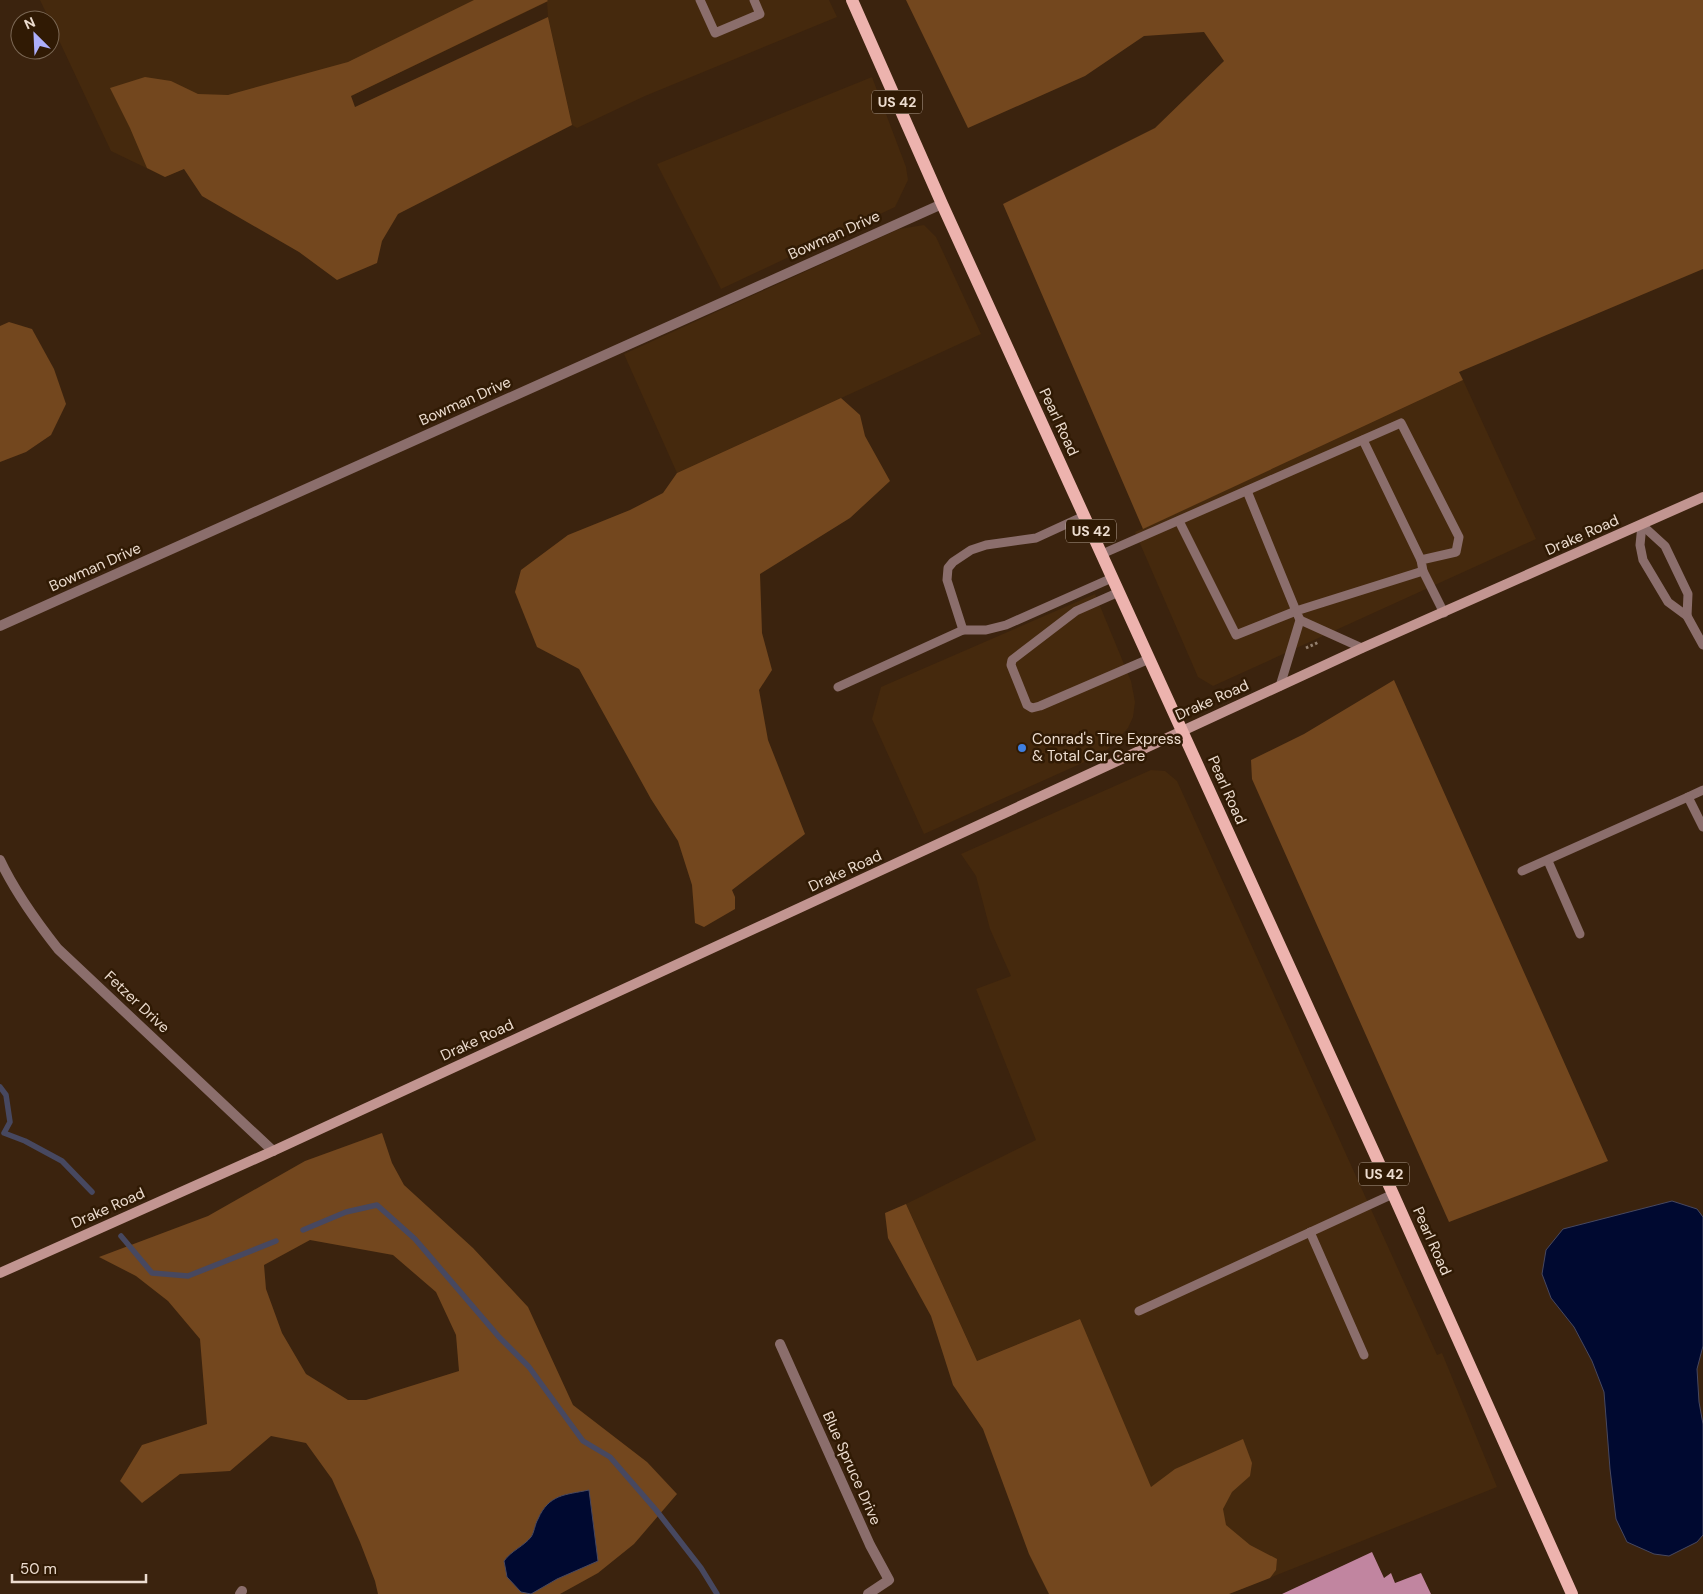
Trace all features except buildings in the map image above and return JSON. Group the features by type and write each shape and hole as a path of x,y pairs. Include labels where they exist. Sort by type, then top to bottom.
{"main road":[{"name":"Pearl Road","path":"852,0 942,204 1393,1194 1572,1594"}],"street":[{"name":"Bowman Drive","path":"0,626 942,204"},
{"name":"Drake Road","path":"0,1273 273,1150 985,823 1182,730 1703,497"},
{"name":"Fetzer Drive","path":"0,860 33,916 58,949 273,1150"},
{"name":"Blue Spruce Drive","path":"780,1344 870,1545 889,1580 868,1594"}],"lane":[{"path":"700,0 716,33 760,14 754,0"},
{"path":"1102,554 1401,423 1459,537 1456,552 1421,560"},
{"path":"1363,440 1421,560 1423,571 1444,613"},
{"path":"1247,491 1300,620 1280,686"},
{"path":"962,630 947,580 948,568 953,562 971,550 986,545 1036,538 1084,516"},
{"path":"1179,521 1236,634 1296,611 1423,571"},
{"path":"1642,524 1665,546 1688,594 1687,616"},
{"path":"1642,524 1640,545 1643,560 1668,602 1687,616 1703,645"},
{"path":"838,687 962,630 986,630 1006,625 1112,578"},
{"path":"1119,592 1076,611 1012,660 1011,665 1027,705 1032,708 1040,706 1149,659"},
{"path":"1300,620 1362,648"},
{"path":"1522,871 1703,790"},
{"path":"1688,798 1703,827"},
{"path":"1548,861 1580,934"},
{"path":"1139,1311 1393,1194"},
{"path":"1310,1232 1364,1355"}],"path":[{"path":"1306,648 1321,641"}],"shaded area":[{"path":"40,0 829,0 837,17 645,96 577,128 572,125 548,17 547,2 351,96 165,177 111,151 60,43 60,10 45,10"},
{"path":"474,0 548,1 351,96 355,107 548,17 572,125 398,214 382,241 377,263 337,280 299,252 202,196 184,169 165,177 147,168 110,88 145,77 171,81 198,94 228,95 348,62"},
{"path":"906,0 1703,0 1703,269 1459,372 1463,380 1143,529 1003,204 1155,128 1224,61 1204,32 1144,36 1085,76 968,128"},
{"path":"872,77 906,167 908,180 895,207 721,289 657,164"},
{"path":"924,225 936,237 981,334 677,473 624,354 899,229"},
{"path":"9,322 32,329 54,369 66,404 51,435 26,452 0,462 0,326"},
{"path":"1463,380 1536,539 1213,686 1198,677 1135,532"},
{"path":"841,398 860,415 865,436 890,481 850,518 760,574 762,633 772,670 759,690 768,740 805,834 732,890 735,897 735,909 704,927 695,923 692,885 678,841 651,799 579,669 537,647 515,592 521,570 568,535 630,510 663,493 677,473"},
{"path":"1095,594 1131,681 1135,702 1133,717 1128,728 1108,749 1089,760 924,834 872,719 881,687"},
{"path":"1394,680 1608,1161 1449,1222 1252,779 1251,760 1304,734"},
{"path":"1151,770 1165,771 1177,781 1437,1355 1442,1353 1497,1487 1229,1594 1179,1594 1080,1319 977,1361 906,1204 1036,1140 976,989 1011,976 990,929 976,876 961,854"},
{"path":"382,1133 392,1163 404,1185 473,1248 528,1307 573,1405 647,1462 677,1494 634,1544 598,1573 560,1594 378,1594 360,1542 332,1479 306,1443 271,1436 230,1471 180,1474 142,1503 120,1481 142,1445 207,1424 200,1339 168,1301 136,1276 99,1257 208,1216 305,1161","holes":["310,1240 393,1255 436,1292 456,1335 459,1371 366,1400 348,1400 306,1374 282,1333 266,1289 264,1265"]},
{"path":"906,1204 977,1361 1080,1319 1151,1487 1175,1469 1243,1439 1252,1463 1250,1476 1232,1492 1223,1509 1226,1525 1250,1545 1277,1559 1276,1570 1270,1578 1229,1594 1049,1594 1029,1554 983,1429 953,1385 931,1316 888,1238 885,1213"}],"water":[{"path":"1672,1201 1697,1209 1703,1217 1703,1346 1697,1369 1699,1402 1703,1424 1703,1535 1697,1542 1669,1556 1654,1554 1627,1542 1616,1519 1604,1392 1592,1361 1574,1327 1551,1298 1542,1274 1546,1250 1563,1229"},
{"path":"589,1490 598,1561 557,1579 531,1594 521,1592 507,1577 504,1561 531,1537 542,1511 547,1505 559,1497"}],"waterway":[{"path":"0,1087 6,1095 10,1122 4,1133 25,1141 62,1161 92,1192"},
{"path":"303,1230 346,1212 377,1205 415,1239 499,1337 529,1367 583,1441 610,1457 656,1510 701,1568 717,1594"},
{"path":"121,1236 152,1273 188,1276 276,1241"}],"place":[{"name":"Conrad's Tire Express & Total Car Care","path":"1022,748"}]}
